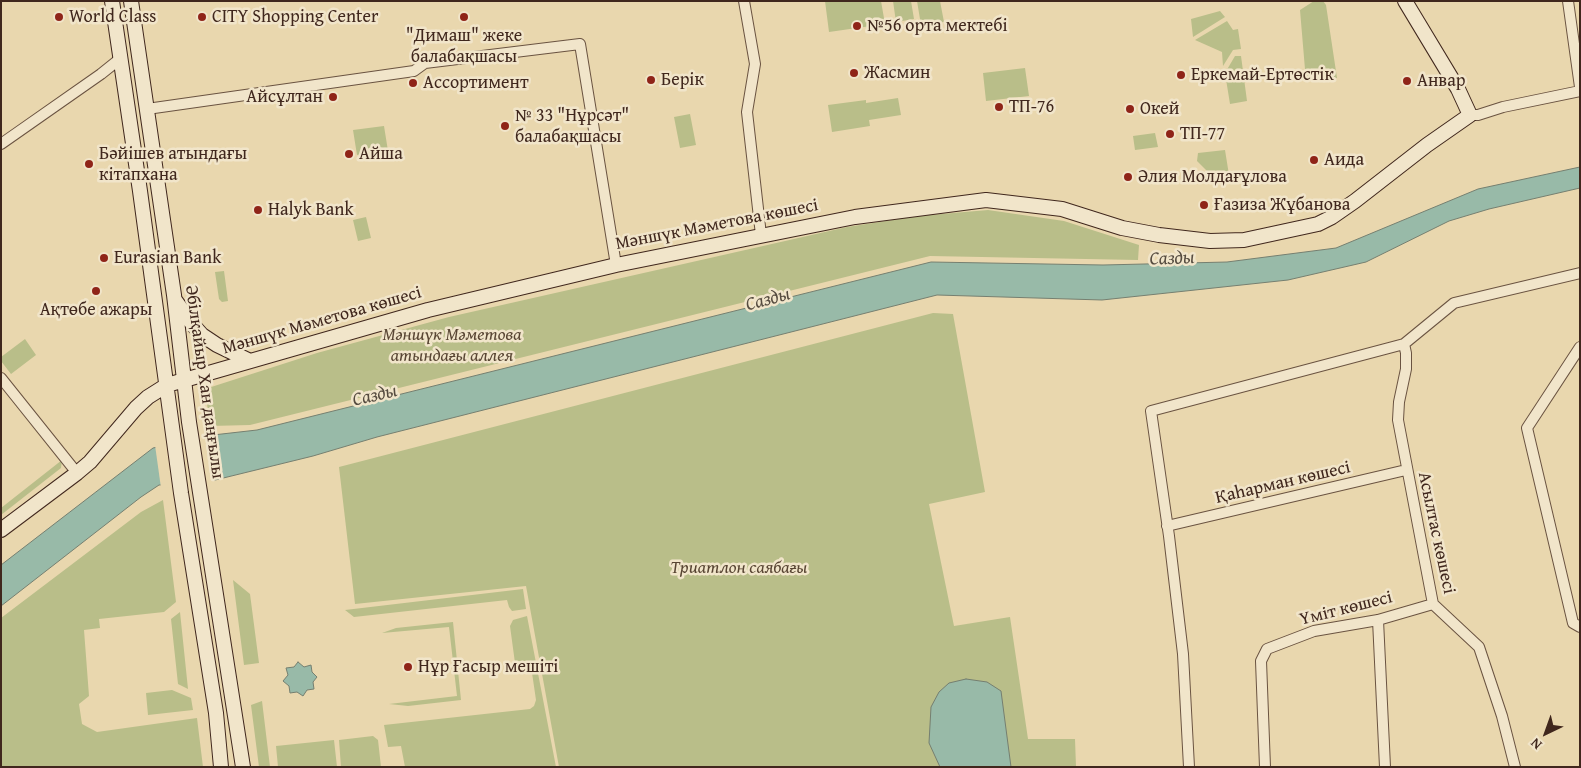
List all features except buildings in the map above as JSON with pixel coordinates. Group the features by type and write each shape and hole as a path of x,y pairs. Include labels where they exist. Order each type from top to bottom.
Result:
{"main road":[{"path":"112,1 181,493 216,713 222,767"},
{"name":"Әбілқайыр Хан даңғылы","path":"131,1 174,298 199,490 243,767"},
{"path":"1405,1 1458,89 1470,115"},
{"name":"Мәншүк Мәметова көшесі","path":"1,530 77,473 102,449 130,414 148,397 167,385 428,310 616,265 761,235 855,217 986,200 1062,209 1122,228 1159,235 1210,241 1249,239 1318,224 1332,217 1470,115"},
{"path":"140,191 158,190"},
{"path":"152,280 171,277"},
{"path":"174,298 202,335 217,345 250,361"},
{"path":"199,602 206,605 216,615 224,638"}],"street":[{"path":"744,1 755,64 747,112 761,235"},
{"path":"1470,115 1478,115 1503,107 1580,89 1568,1"},
{"path":"147,109 414,71 424,63 580,44 616,265"},
{"path":"1,144 121,58"},
{"path":"1189,767 1183,654 1168,526 1151,411 1404,344 1454,304 1580,273"},
{"name":"Асылтас көшесі","path":"1404,344 1406,369 1399,402 1398,420 1433,604 1479,647 1502,716 1515,767"},
{"path":"1580,347 1528,428 1573,623 1580,627"},
{"path":"1,378 77,473"},
{"name":"Қаһарман көшесі","path":"1168,526 1406,470"},
{"name":"Үміт көшесі","path":"1265,767 1261,661 1267,649 1314,631 1378,620 1433,604"},
{"path":"1378,620 1385,767"}],"green space":[{"path":"825,1 881,1 885,24 829,32"},
{"path":"893,1 911,1 914,19 896,22"},
{"path":"917,1 940,1 944,22 921,25"},
{"path":"1314,1 1323,1 1326,5 1337,78 1306,81 1300,10"},
{"path":"1220,11 1225,17 1193,37 1191,19"},
{"path":"1227,21 1233,30 1238,29 1241,49 1233,50 1223,66 1222,52 1195,40"},
{"path":"1235,56 1241,56 1247,101 1230,104 1225,73"},
{"path":"1025,68 1029,96 986,101 983,73"},
{"path":"898,98 901,115 869,120 870,126 832,132 828,105 866,100 866,103"},
{"path":"690,114 696,145 680,148 674,117"},
{"path":"384,126 388,151 357,155 353,130"},
{"path":"1155,133 1158,147 1135,150 1133,136"},
{"path":"1225,150 1229,175 1213,177 1197,161 1198,153"},
{"name":"Мәншүк Мәметова атындағы аллея","path":"988,210 1064,221 1139,245 1138,260 930,256 250,425 210,426 205,389 317,353 449,317 847,227 918,216"},
{"path":"366,217 371,238 358,241 353,220"},
{"path":"224,271 228,301 222,302 219,299 215,272"},
{"name":"Триатлон саябағы","path":"933,313 953,314 985,492 929,504 954,626 1010,617 1028,739 1075,739 1076,767 559,767 526,586 355,604 339,467"},
{"path":"25,339 36,355 11,374 1,361 1,357"},
{"path":"62,460 61,468 1,515 1,508"},
{"path":"163,500 176,602 164,612 99,619 100,628 84,630 89,696 79,704 82,724 97,732 197,718 203,767 1,767 1,618 141,512"},
{"path":"233,580 250,594 259,663 244,665"},
{"path":"523,589 526,609 512,611 507,600 354,617 345,610"},
{"path":"180,612 188,689 178,684 171,619"},
{"path":"527,616 556,767 405,767 401,746 388,747 384,725 530,709 534,706 536,700 531,666 521,667 515,663 510,626 513,620"},
{"path":"453,622 461,700 408,706 389,704 457,696 449,627 382,633 396,628"},
{"path":"172,690 191,698 193,710 148,715 146,693"},
{"path":"262,701 270,767 259,767 251,705"},
{"path":"373,736 378,740 381,767 341,767 339,740"},
{"path":"334,740 337,767 278,767 276,746"}],"shaded area":[{"path":"1580,167 1580,188 1489,209 1449,221 1366,262 1288,280 1102,300 937,295 207,482 159,485 1,606 1,565 153,448 213,435 257,430 931,262 1103,265 1227,262 1336,248 1478,189"},
{"path":"298,662 304,667 311,665 312,672 317,677 313,682 314,689 307,690 303,696 297,692 290,693 289,686 283,681 288,675 286,668 294,667"},
{"path":"966,679 987,682 1001,691 1011,767 940,767 929,743 931,707 939,692 949,683"}],"pier":[{"path":"207,434 214,482 161,488 155,445"}],"place":[{"name":"World Class","path":"59,17"},
{"name":"CITY Shopping Center","path":"202,17"},
{"name":"\"Димаш\" жеке балабақшасы","path":"464,17"},
{"name":"№56 орта мектебі","path":"857,26"},
{"name":"Жасмин","path":"854,73"},
{"name":"Еркемай-Ертөстік","path":"1181,75"},
{"name":"Берік","path":"651,80"},
{"name":"Анвар","path":"1407,81"},
{"name":"Ассортимент","path":"413,83"},
{"name":"Айсұлтан","path":"333,97"},
{"name":"ТП-76","path":"999,107"},
{"name":"Окей","path":"1130,109"},
{"name":"№ 33 \"Нұрсәт\" балабақшасы","path":"505,126"},
{"name":"ТП-77","path":"1170,134"},
{"name":"Айша","path":"349,154"},
{"name":"Аида","path":"1314,160"},
{"name":"Бәйішев атындағы кітапхана","path":"89,164"},
{"name":"Әлия Молдағұлова","path":"1128,177"},
{"name":"Ғазиза Жұбанова","path":"1204,205"},
{"name":"Halyk Bank","path":"258,210"},
{"name":"Eurasian Bank","path":"104,258"},
{"name":"Ақтөбе ажары","path":"96,291"},
{"name":"Нұр Ғасыр мешіті","path":"408,667"}],"water label":[{"name":"Сазды","path":"1172,259"},
{"name":"Сазды","path":"768,300"},
{"name":"Сазды","path":"375,396"}]}
